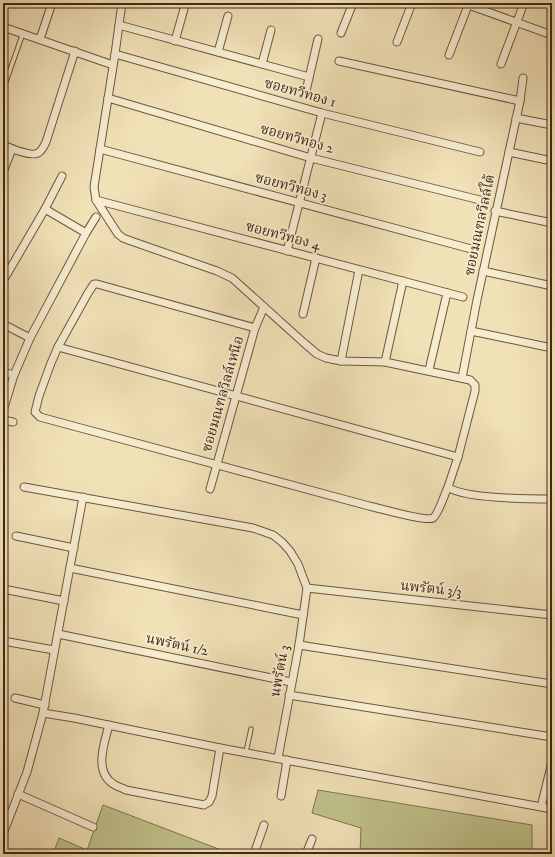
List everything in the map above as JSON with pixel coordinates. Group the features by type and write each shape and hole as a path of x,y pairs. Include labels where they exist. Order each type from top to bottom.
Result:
{"street":[{"path":"40,39 52,3"},
{"path":"122,3 116,54 94,188 96,200 118,234 123,238 232,278 317,354 326,358 341,361 385,362 429,370 473,382 475,391 458,457 448,487 435,516 430,519 425,519 369,506 40,417 35,412 39,396 58,347 92,286 97,284 255,328"},
{"path":"341,33 353,3"},
{"path":"397,42 412,3"},
{"path":"502,64 524,3"},
{"path":"449,55 467,4 552,35"},
{"path":"175,41 184,9"},
{"path":"218,52 228,16"},
{"path":"119,25 309,77"},
{"path":"3,27 114,65"},
{"path":"262,64 271,30"},
{"path":"306,91 318,39"},
{"path":"3,145 32,154 38,154 42,150 46,142 75,51"},
{"name":"ซอยทวีทอง 1","path":"116,54 322,113 480,152"},
{"path":"339,61 520,102"},
{"name":"ซอยมณฑลวิลล์ใต้","path":"462,378 483,271 520,102 523,78"},
{"name":"ซอยทวีทอง 2","path":"108,98 311,158 480,200"},
{"path":"287,251 322,113"},
{"path":"516,118 552,125"},
{"path":"3,172 12,149"},
{"name":"ซอยทวีทอง 3","path":"100,149 474,250"},
{"path":"509,152 552,161"},
{"path":"3,281 45,209 62,176"},
{"name":"ซอยทวีทอง 4","path":"96,200 463,297"},
{"path":"45,209 86,233"},
{"path":"496,211 552,223"},
{"path":"3,411 14,374 30,338 96,217"},
{"path":"303,314 316,258"},
{"path":"341,361 359,270"},
{"path":"483,271 552,286"},
{"path":"385,362 403,281"},
{"path":"429,370 447,293"},
{"name":"ซอยมณฑลวิลล์เหนือ","path":"210,489 255,328 264,307"},
{"path":"3,324 30,338"},
{"path":"471,331 552,348"},
{"path":"58,347 458,457"},
{"path":"3,372 14,374"},
{"path":"3,420 13,422"},
{"path":"24,487 253,528 273,535 290,551 301,571 306,588"},
{"path":"448,487 454,492 477,495 552,499"},
{"path":"3,834 33,754 45,705 83,497"},
{"path":"16,536 74,548"},
{"path":"70,568 303,615"},
{"name":"นพรัตน์ 3","path":"278,758 299,645 306,588"},
{"name":"นพรัตน์ 3/3","path":"306,588 552,615"},
{"path":"8,590 64,601"},
{"name":"นพรัตน์ 1/2","path":"58,634 292,682"},
{"path":"3,642 54,650"},
{"path":"299,645 552,684"},
{"path":"289,695 552,737"},
{"path":"15,698 45,705"},
{"path":"43,713 220,748 552,809"},
{"path":"109,725 102,752 101,761 103,770 108,780 115,786 126,790 204,805 209,802 212,796 220,748"},
{"path":"281,796 287,760"},
{"path":"541,807 552,762"},
{"path":"18,794 93,828"},
{"path":"254,854 264,825"},
{"path":"306,854 312,839"}],"lane":[{"path":"3,90 23,33"},
{"path":"246,752 251,729"}],"green space":[{"path":"318,790 532,825 532,854 360,854 361,828 312,813"},
{"path":"103,805 229,853 53,854 59,838 87,850"}]}
